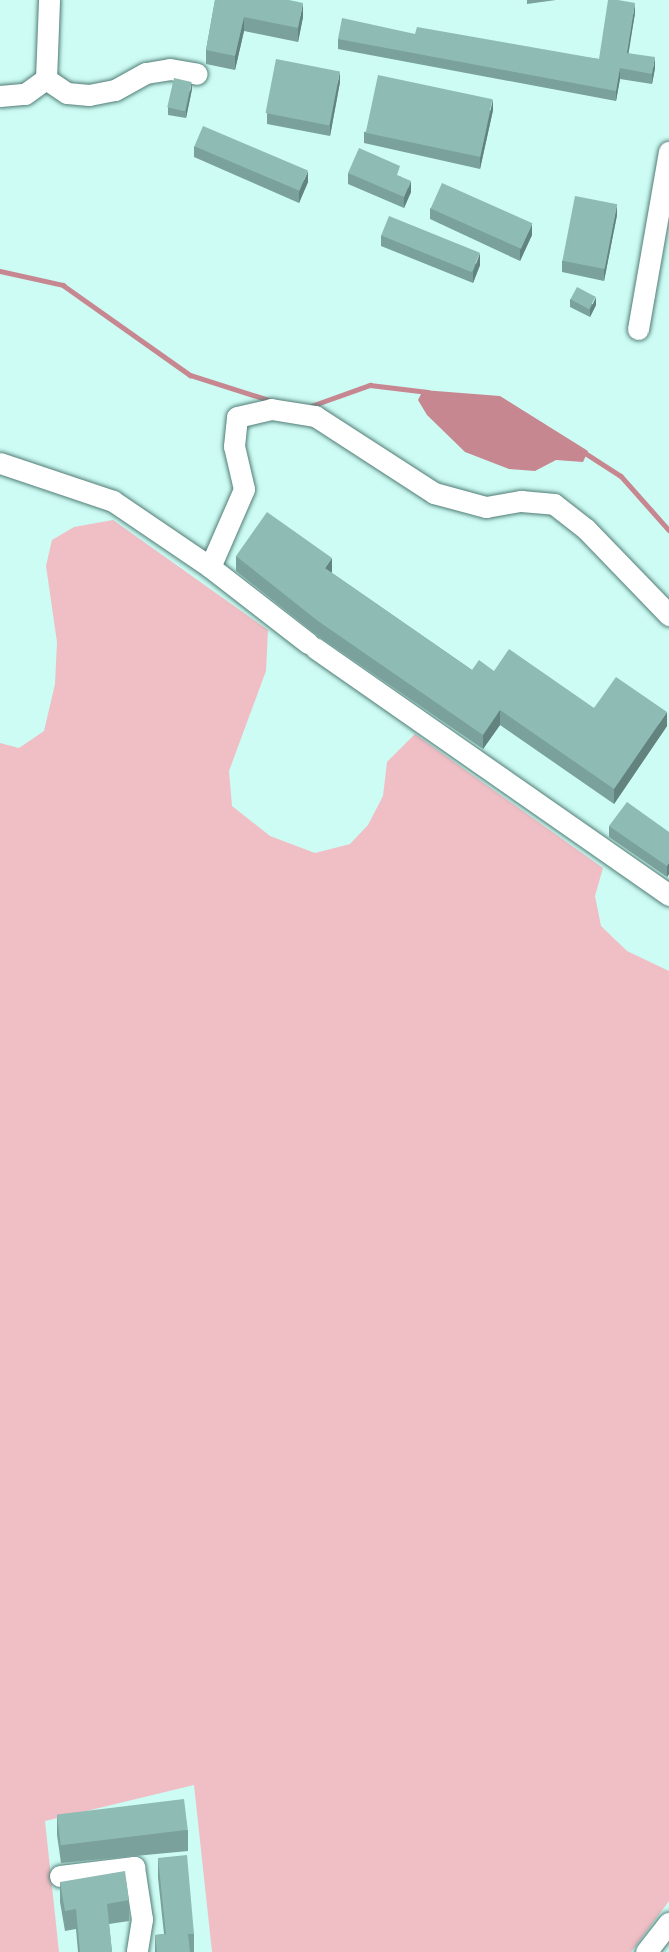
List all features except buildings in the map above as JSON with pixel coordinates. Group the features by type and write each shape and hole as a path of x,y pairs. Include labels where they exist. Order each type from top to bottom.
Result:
{"street":[{"path":"46,79 49,0"},
{"path":"46,79 67,93 89,95 116,90 146,74 170,69 197,74"},
{"path":"0,96 25,94 46,79"},
{"path":"638,329 669,152"},
{"path":"211,567 244,489 234,446 237,417 271,409 315,416 434,493 486,507 521,501 554,504 586,529 669,615"},
{"path":"0,463 113,501 211,567 312,645 669,895"},
{"path":"60,1876 134,1867 142,1919 137,1952"},
{"path":"646,1952 669,1923"}],"shaded area":[{"path":"423,390 500,396 588,451 583,462 556,460 535,471 509,469 465,452 427,415 418,400"},
{"path":"113,520 268,630 266,671 229,771 232,806 270,836 315,853 350,844 368,825 383,796 387,762 415,734 603,868 595,896 601,926 627,951 669,971 669,1901 631,1952 212,1952 194,1785 45,1821 59,1952 0,1952 0,743 19,748 44,731 55,684 57,642 46,566 52,540 74,527"}],"waterway":[{"path":"0,271 63,285 190,375 269,400"},
{"path":"311,406 370,385 428,392"},
{"path":"582,451 621,476 669,530"}]}
